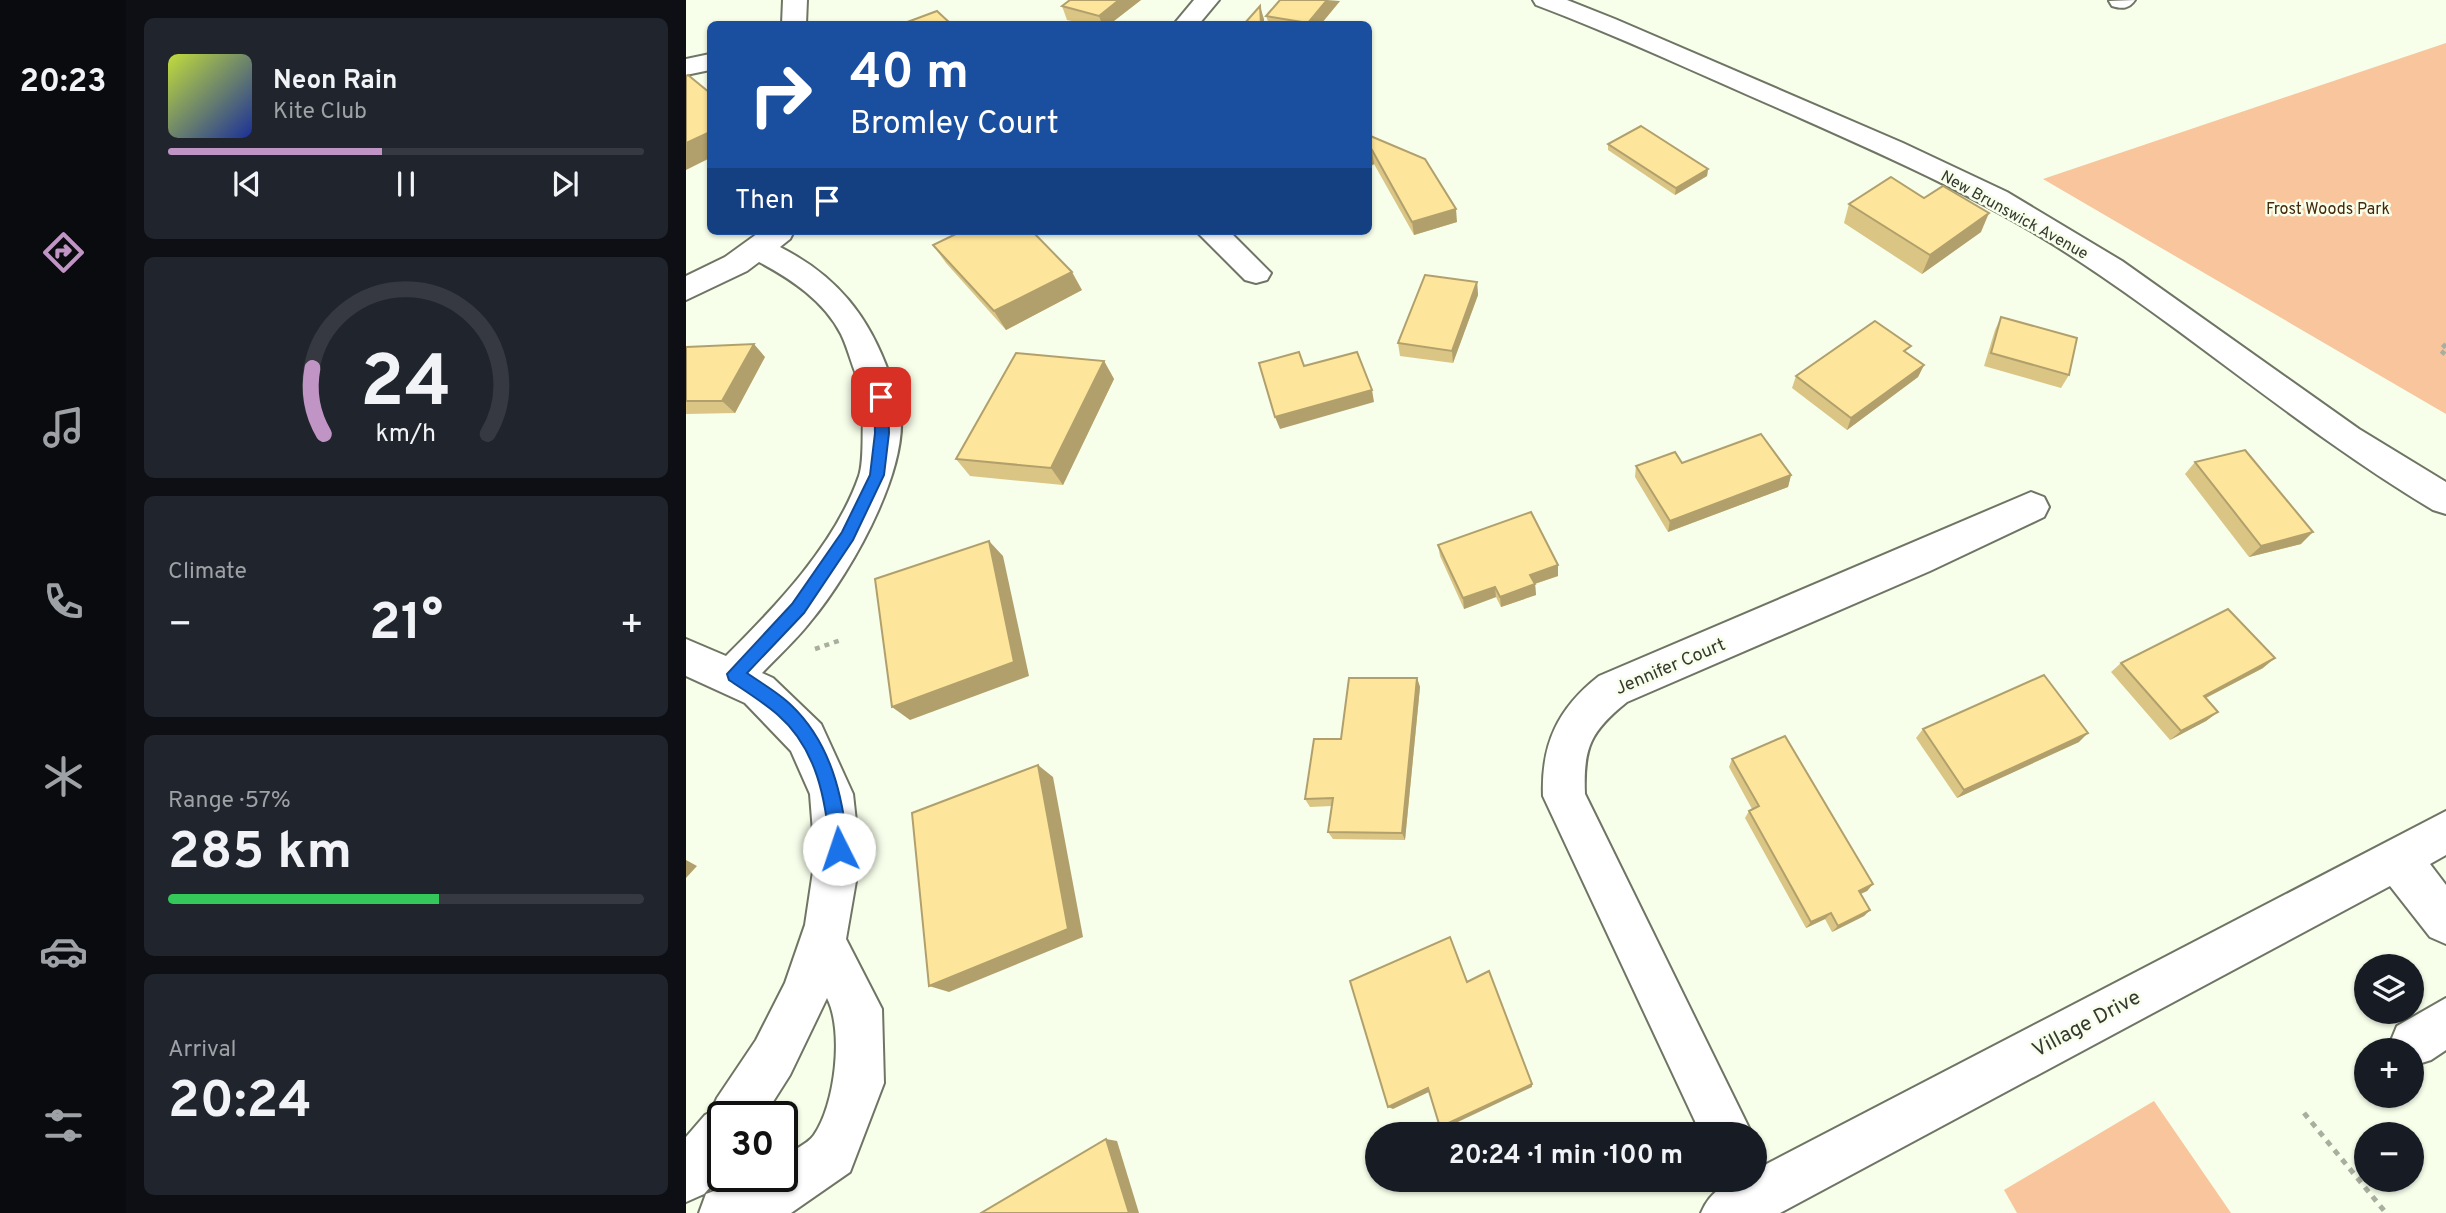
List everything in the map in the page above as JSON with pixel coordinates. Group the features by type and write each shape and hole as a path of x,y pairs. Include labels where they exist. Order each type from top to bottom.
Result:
{"street":[{"path":"794,21 795,0"},
{"path":"1189,21 1207,0"},
{"name":"New Brunswick Avenue","path":"1545,0 1713,71 1979,190 2062,237 2124,278 2314,416 2446,500"},
{"path":"686,67 707,63"},
{"path":"1216,235 1256,273"},
{"path":"686,289 771,240 794,266 837,302 859,336 877,386 882,433 877,475 847,536 798,609 735,674"},
{"name":"Jennifer Court","path":"1721,1122 1564,796 1562,764 1570,734 1588,708 1612,689 1917,560 2031,507"},
{"path":"686,657 735,674 785,710 803,729 817,751 835,803 839,865 823,943 796,1015 744,1101"},
{"name":"Village Drive","path":"1745,1196 2398,860 2446,832"},
{"path":"2398,860 2446,921"},
{"path":"725,1213 764,1200 832,1154 859,1083 858,1009 823,943"},
{"path":"686,1175 707,1151"}],"path":[{"path":"2446,344 2440,350 2446,355"},
{"path":"2304,1112 2386,1213"}],"green space":[{"name":"Frost Woods Park","path":"2446,43 2446,414 2043,179"},
{"path":"2154,1101 2231,1213 2017,1213 2004,1190"}],"building":[{"path":"1070,0 1119,0 1099,16 1062,6"},
{"path":"1280,0 1327,0 1310,21 1266,16"},
{"path":"1260,6 1261,21 1247,21"},
{"path":"937,11 948,21 910,21"},
{"path":"686,76 707,91 707,133 686,143"},
{"path":"1641,126 1708,169 1676,188 1608,144"},
{"path":"1372,137 1425,159 1456,209 1412,222 1372,150"},
{"path":"1891,177 1924,198 1943,186 1989,213 1930,255 1849,204"},
{"path":"954,235 1036,235 1072,272 994,311 933,245"},
{"path":"1425,275 1477,282 1452,351 1398,343"},
{"path":"2001,317 2077,338 2069,375 1991,353"},
{"path":"1875,321 1911,346 1904,351 1924,365 1851,418 1796,376"},
{"path":"754,344 722,401 686,401 686,347"},
{"path":"1299,352 1304,366 1357,352 1372,390 1275,417 1259,363"},
{"path":"1016,353 1104,361 1051,468 956,459"},
{"path":"1761,434 1791,475 1670,521 1636,466 1675,452 1682,463"},
{"path":"2245,450 2313,532 2261,546 2195,462"},
{"path":"1531,512 1558,565 1530,575 1535,584 1500,597 1495,587 1463,598 1438,545"},
{"path":"989,541 1014,662 892,707 875,579"},
{"path":"2228,609 2275,658 2204,696 2218,712 2181,731 2121,663"},
{"path":"2044,675 2088,733 1964,790 1923,729"},
{"path":"1349,678 1417,678 1402,833 1328,832 1333,798 1305,799 1314,739 1341,739"},
{"path":"1785,736 1873,884 1859,891 1870,910 1838,926 1831,913 1811,922 1749,811 1759,806 1732,759"},
{"path":"1038,765 1068,929 929,986 912,813"},
{"path":"1450,937 1467,982 1489,971 1532,1084 1451,1122 1438,1122 1428,1088 1388,1107 1350,981"},
{"path":"1106,1139 1129,1213 981,1213"}],"route":[{"path":"839,849 835,803 817,751 803,729 785,710 735,674 798,609 847,536 877,475 882,433 881,397"}]}
